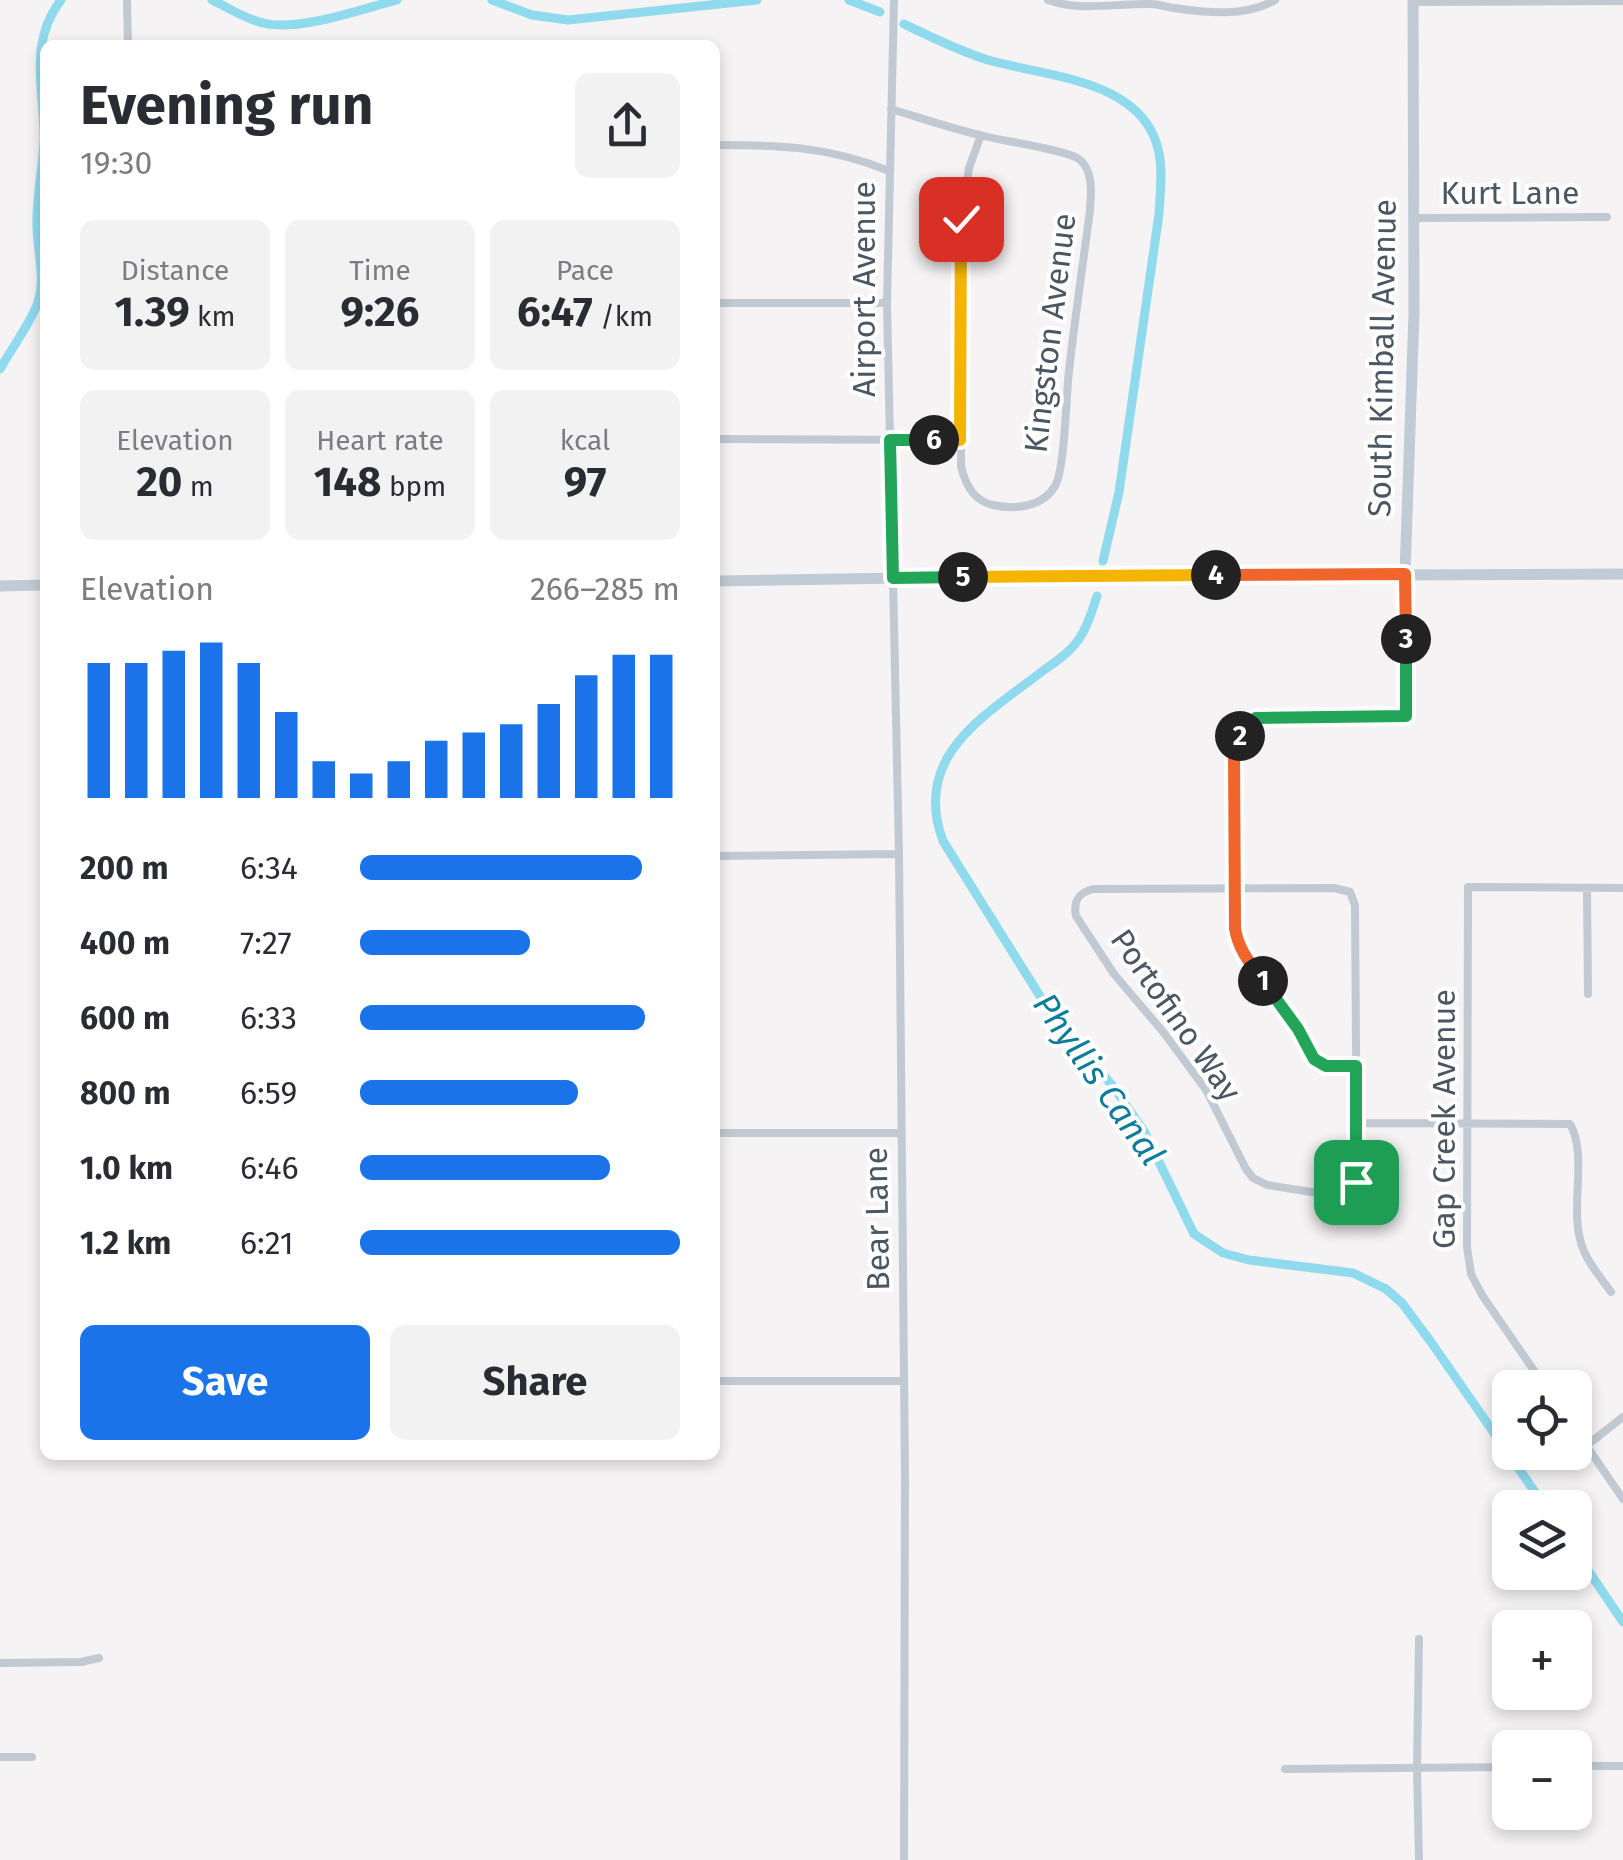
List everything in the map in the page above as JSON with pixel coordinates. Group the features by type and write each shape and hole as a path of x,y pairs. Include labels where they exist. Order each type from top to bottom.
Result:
{"main road":[{"name":"South Kimball Avenue","path":"1405,574 1414,313 1413,1"},
{"path":"720,581 1623,574"},
{"path":"0,586 40,585"}],"street":[{"path":"127,0 128,40"},
{"name":"Airport Avenue","path":"893,578 887,302 894,0"},
{"path":"1048,0 1090,7 1156,2 1198,12 1254,4 1261,8 1275,0"},
{"path":"1413,1 1623,1"},
{"path":"720,440 960,440 961,219 969,168 981,136 891,109"},
{"name":"Kingston Avenue","path":"960,440 964,480 985,503 1028,506 1044,498 1056,485 1092,186 1088,171 1078,159 981,136"},
{"path":"720,145 785,145 862,160 889,171"},
{"name":"Kurt Lane","path":"1413,218 1606,218"},
{"path":"720,303 887,302"},
{"name":"South Kimball Avenue","path":"1234,890 1234,750 1242,730 1256,718 1406,716 1405,574"},
{"name":"Bear Lane","path":"893,578 904,1381 904,1860"},
{"path":"720,856 899,854"},
{"path":"1356,1066 1326,1066 1314,1059 1298,1029 1242,952 1237,940 1234,890 1334,888 1350,892 1355,905 1356,1066 1355,1124 1570,1124 1577,1136 1577,1216 1583,1250 1611,1292"},
{"name":"Gap Creek Avenue","path":"1534,1370 1482,1295 1471,1274 1467,1247 1468,888 1587,888"},
{"path":"1588,994 1587,888 1623,888"},
{"name":"Portofino Way","path":"1234,890 1093,889 1077,897 1074,906 1076,916 1114,974 1206,1090 1254,1178 1268,1185 1338,1196 1351,1191 1356,1182 1355,1124"},
{"path":"720,1133 901,1133"},
{"path":"720,1380 904,1381"},
{"path":"1592,1441 1623,1416"},
{"path":"1592,1455 1623,1499"},
{"path":"1420,1639 1420,1860"},
{"path":"0,1663 81,1662 98,1658"},
{"path":"0,1756 32,1757"},
{"path":"1285,1769 1492,1766"},
{"path":"1592,1766 1623,1766"}],"waterway":[{"name":"Phyllis Canal","path":"43,40 61,0"},
{"name":"Phyllis Canal","path":"212,0 250,19 278,25 330,18 397,0"},
{"name":"Phyllis Canal","path":"492,0 532,15 568,20 757,0"},
{"name":"Phyllis Canal","path":"849,0 880,12"},
{"name":"Phyllis Canal","path":"904,24 988,60 1090,85 1135,110 1150,128 1160,161 1159,214 1119,492 1103,561"},
{"name":"Phyllis Canal","path":"40,183 40,264"},
{"name":"Phyllis Canal","path":"0,369 31,318 40,293"},
{"name":"Phyllis Canal","path":"1097,596 1085,629 1072,648 978,721 946,761 937,784 936,811 943,841 1053,1017 1112,1085 1144,1131 1194,1234 1223,1253 1353,1273 1386,1289 1402,1303 1431,1342 1534,1490"},
{"name":"Phyllis Canal","path":"1592,1576 1623,1622"}],"route":[{"path":"961,219 960,440 890,440 893,578 1405,574 1406,716 1256,718 1242,730 1234,750 1237,940 1314,1059 1326,1066 1356,1066 1356,1182"}]}
